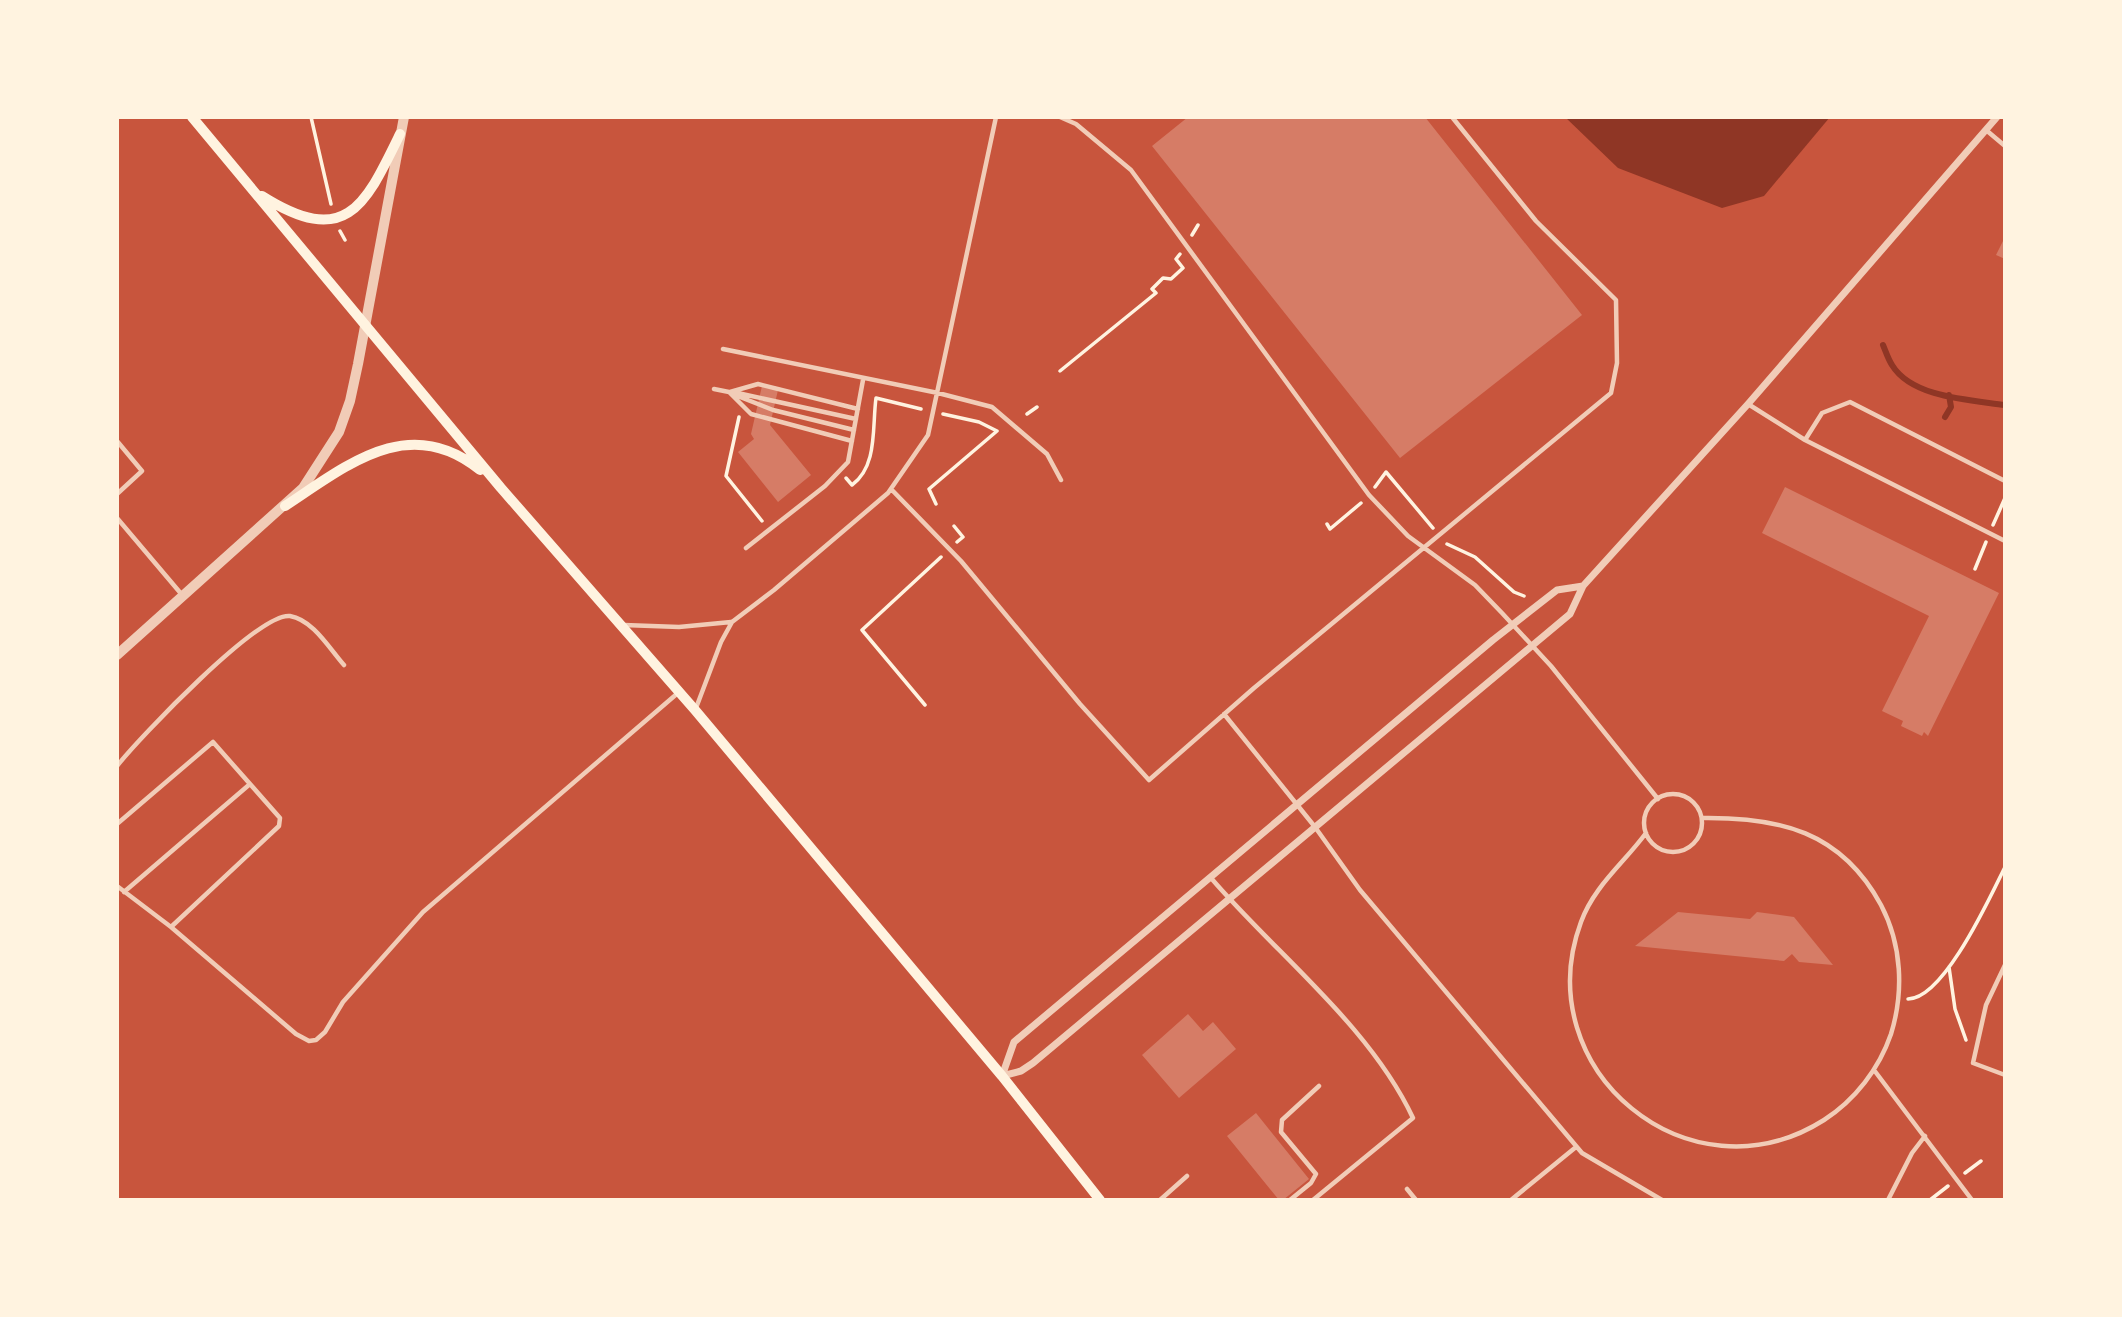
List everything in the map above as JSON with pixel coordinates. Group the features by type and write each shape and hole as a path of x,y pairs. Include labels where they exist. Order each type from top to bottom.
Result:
{"main road":[{"path":"192,117 501,488 680,692 1002,1076 1101,1200"},
{"path":"254,191 283,210 314,220 336,218 360,206 375,186 400,134"},
{"path":"285,506 362,456 405,445 447,451 469,461 501,488"}],"street":[{"path":"117,655 285,506 323,461 339,432 350,401 404,117"},
{"path":"1002,1076 1021,1071 1033,1063 1570,614 1583,586 1748,404 1997,117"},
{"path":"1002,1076 1014,1042 1557,590 1583,586"}],"lane":[{"path":"695,710 716,653 732,622 774,590 891,489 928,435 996,117"},
{"path":"1060,117 1076,124 1131,170 1368,495 1408,536 1475,585 1533,646 1658,799"},
{"path":"891,489 950,549 1149,780 1224,714 1611,393 1617,363 1616,300 1568,256 1536,221 1452,117"},
{"path":"1986,130 2005,146"},
{"path":"723,349 863,380 938,393 992,407 1047,454 1061,481"},
{"path":"746,548 825,485 848,462 863,380"},
{"path":"729,392 758,384 858,409"},
{"path":"714,389 753,394 856,419"},
{"path":"729,392 762,407 854,430"},
{"path":"729,392 751,414 852,441"},
{"path":"1805,440 1822,414 1850,402 2005,481"},
{"path":"1748,404 1805,440 2005,541"},
{"path":"117,441 142,471 117,494"},
{"path":"117,518 183,597"},
{"path":"117,766 177,701 267,622 287,616 304,620 344,665"},
{"path":"622,624 679,627 732,622"},
{"path":"117,886 172,927 296,1034 309,1041 316,1040 325,1032 343,1002 423,912 680,692"},
{"path":"1224,714 1298,805 1360,890 1581,1153 1662,1200"},
{"path":"117,824 213,742 280,818 279,825 172,927"},
{"path":"124,892 250,784"},
{"path":"1676,794 1692,802 1702,818 1702,828 1693,844 1676,852 1657,848 1646,833 1646,813 1658,799 1676,794"},
{"path":"1646,833 1593,898 1573,949 1570,977 1578,1034 1590,1060 1625,1105 1648,1122 1696,1142 1722,1146 1756,1145 1811,1128 1835,1113 1874,1070 1887,1045 1898,998 1898,960 1892,932 1881,906 1848,862 1803,832 1776,822 1748,817 1702,818"},
{"path":"1211,878 1340,1016 1398,1085 1413,1118 1313,1200"},
{"path":"2005,965 1986,1005 1973,1063 2005,1075"},
{"path":"1874,1070 1972,1200"},
{"path":"1290,1200 1311,1183 1316,1174 1281,1132 1282,1120 1319,1086"},
{"path":"1888,1200 1912,1153 1925,1136"},
{"path":"1511,1200 1576,1147"},
{"path":"1160,1200 1187,1176"},
{"path":"1406,1189 1416,1200"}],"path":[{"path":"311,117 336,218 345,240"},
{"path":"1060,371 1156,293 1152,289 1163,278 1171,279 1183,268 1176,259 1198,225"},
{"path":"1027,414 1037,407"},
{"path":"936,504 929,489 997,430 1006,434"},
{"path":"1327,524 1330,529 1368,495 1386,472"},
{"path":"926,705 862,630 964,537 954,526"},
{"path":"1898,998 1921,996 1930,991 1949,967 2005,867"},
{"path":"1949,967 1955,1009 1973,1063"}],"shaded area":[{"path":"1565,117 1830,117 1764,196 1722,208 1618,168"}],"building":[{"path":"1188,117 1425,117 1582,315 1400,458 1152,146"},
{"path":"2005,237 2005,259 1996,255"},
{"path":"762,386 778,390 770,425 811,475 778,502 738,452 754,439 751,434"},
{"path":"1785,487 1999,593 1928,736 1924,732 1922,736 1901,726 1903,721 1882,711 1929,616 1762,533"},
{"path":"1678,912 1750,919 1757,912 1794,917 1833,965 1799,962 1792,954 1784,961 1635,946"},
{"path":"1188,1014 1203,1031 1213,1022 1236,1049 1179,1098 1142,1055"},
{"path":"1256,1113 1309,1179 1283,1200 1279,1200 1227,1136"}],"waterway":[{"path":"1883,345 1892,365 1901,376 1913,384 1928,391 1960,399 2005,405"},
{"path":"1945,417 1951,407 1949,395"}]}
